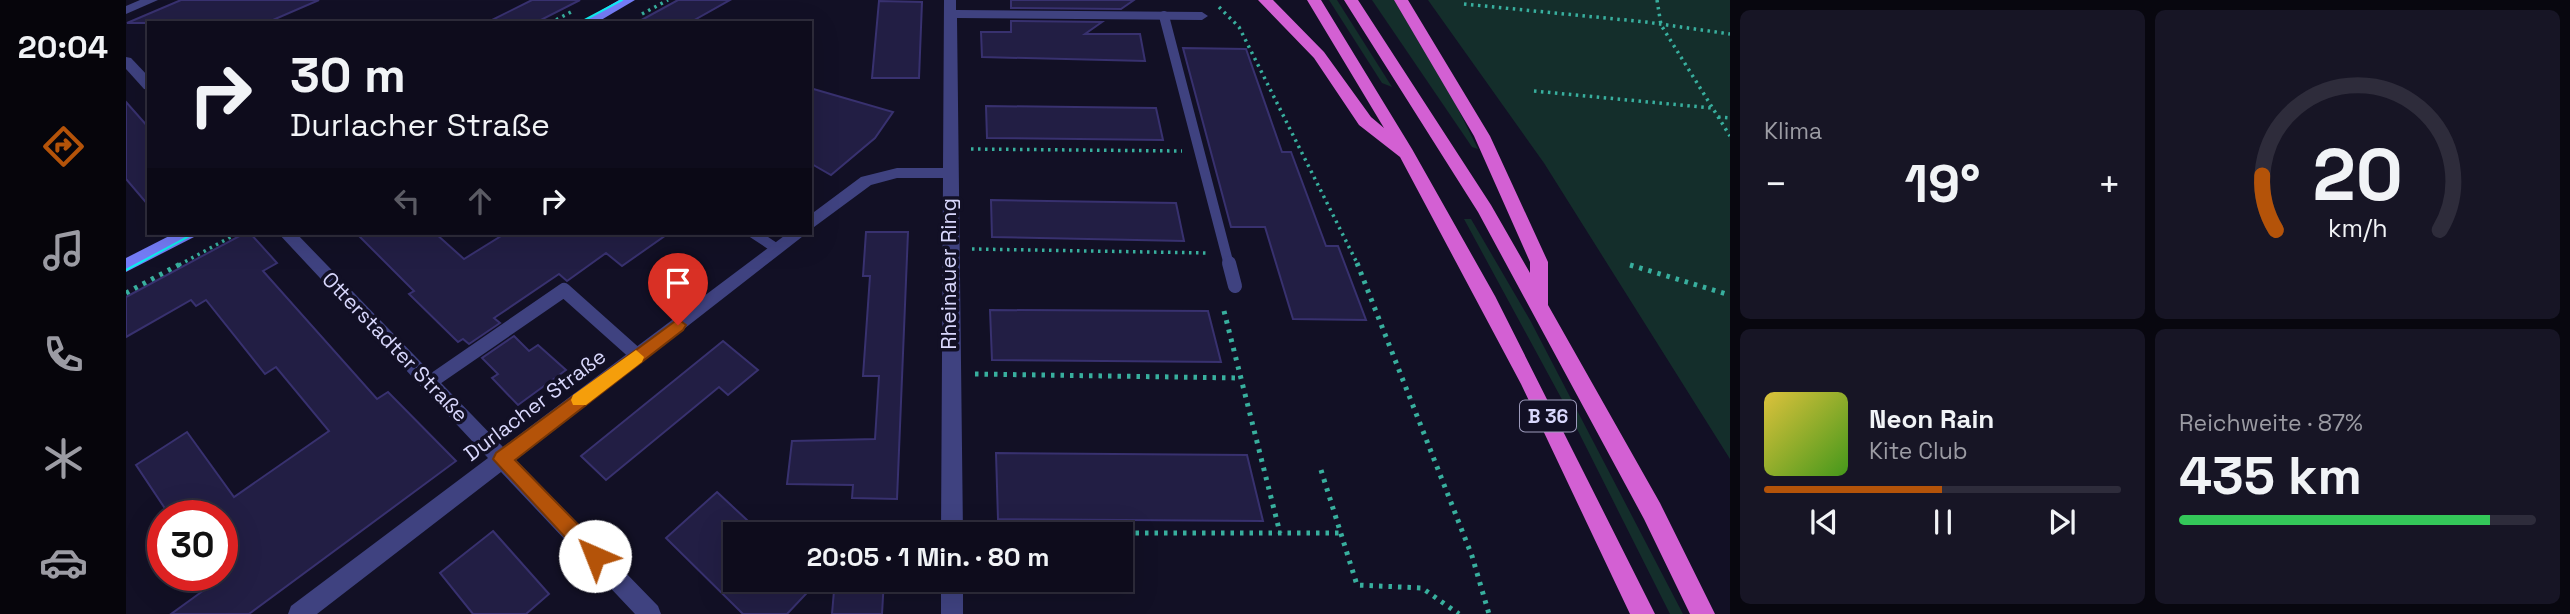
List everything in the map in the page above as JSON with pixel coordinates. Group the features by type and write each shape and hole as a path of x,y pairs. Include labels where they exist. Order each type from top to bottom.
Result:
{"highway":[{"path":"1265,0 1319,55 1365,121 1415,164"},
{"name":"B 36","path":"1314,0 1415,164 1520,360 1643,614"},
{"name":"B 36","path":"1351,0 1485,209 1539,304 1703,614"},
{"path":"1401,0 1482,136 1539,262 1539,304"}],"main road":[{"path":"590,21 629,0"},
{"path":"126,266 184,235"}],"street":[{"path":"126,10 152,0"},
{"name":"Rheinauer Ring","path":"952,522 950,7 1202,16"},
{"path":"126,61 147,84"},
{"path":"812,222 866,181 897,173 949,173"},
{"name":"Otterstadter Straße","path":"288,235 650,614"},
{"name":"Durlacher Straße","path":"299,614 796,235"},
{"path":"952,592 952,614"}],"lane":[{"path":"1164,16 1235,286"},
{"path":"756,235 777,249"},
{"path":"429,383 564,290 638,356"}],"path":[{"path":"636,17 668,0"},
{"path":"1212,0 1239,27 1352,250 1472,556 1489,614"},
{"path":"1657,0 1661,25 1730,136"},
{"path":"1464,4 1730,34"},
{"path":"1534,91 1712,108"},
{"path":"1717,117 1730,118"},
{"path":"949,148 1200,152"},
{"path":"126,293 234,235"},
{"path":"949,249 1227,253"},
{"path":"1630,265 1730,295"},
{"path":"1224,311 1280,533"},
{"path":"950,374 1240,378"},
{"path":"1321,470 1357,585 1422,588 1459,614"},
{"path":"1133,533 1342,533"}],"green space":[{"path":"1329,0 1337,0 1392,87 1382,83"},
{"path":"1372,0 1394,0 1454,101 1478,149 1472,147"},
{"path":"1428,0 1730,0 1730,459 1544,163"},
{"path":"1464,219 1471,219 1530,320 1683,614 1670,614 1565,405"}],"building":[{"path":"181,0 319,0 271,21 127,23"},
{"path":"532,0 580,0 539,21 490,21"},
{"path":"678,0 730,0 693,21 640,21"},
{"path":"1011,0 1134,0 1121,9 1011,8"},
{"path":"879,1 922,2 919,78 872,78"},
{"path":"1011,21 1102,22 1085,34 1140,34 1145,61 982,57 981,32 1011,32"},
{"path":"1183,48 1246,49 1282,152 1291,152 1326,246 1338,246 1366,320 1293,319 1265,227 1231,227"},
{"path":"812,89 893,112 875,138 831,175 812,164"},
{"path":"126,102 147,126 147,204 126,179"},
{"path":"986,106 1156,108 1163,140 987,138"},
{"path":"991,200 1176,203 1184,241 992,237"},
{"path":"866,232 908,232 897,499 852,498 853,485 787,484 792,441 875,439 879,376 863,376 870,276 863,276"},
{"path":"241,235 252,235 277,263 263,271 377,399 388,392 456,461 249,614 171,614 203,591 238,591 238,500 159,500 136,465 187,432 234,497 329,431 276,367 265,374 206,300 196,306 191,300 126,337 126,297"},
{"path":"358,235 437,235 464,259 503,235 666,235 622,266 606,253 567,281 559,274 494,318 500,323 469,344 463,339 458,342 409,294 414,291"},
{"path":"990,310 1208,311 1221,362 992,360"},
{"path":"514,336 529,351 538,345 566,370 518,405 492,378 498,374 482,358"},
{"path":"723,341 758,370 728,395 719,387 606,480 581,456"},
{"path":"996,453 1247,455 1263,521 998,519"},
{"path":"717,492 749,522 723,522 723,592 808,592 787,614 743,614 666,538"},
{"path":"493,531 549,594 526,614 473,614 440,573"},
{"path":"834,592 883,592 882,614 832,614"}],"tram line":[{"path":"583,21 622,0"},
{"path":"126,270 191,235"}],"slow traffic":[{"path":"579,400 636,357"}],"route":[{"path":"595,556 502,459 678,325"}]}
